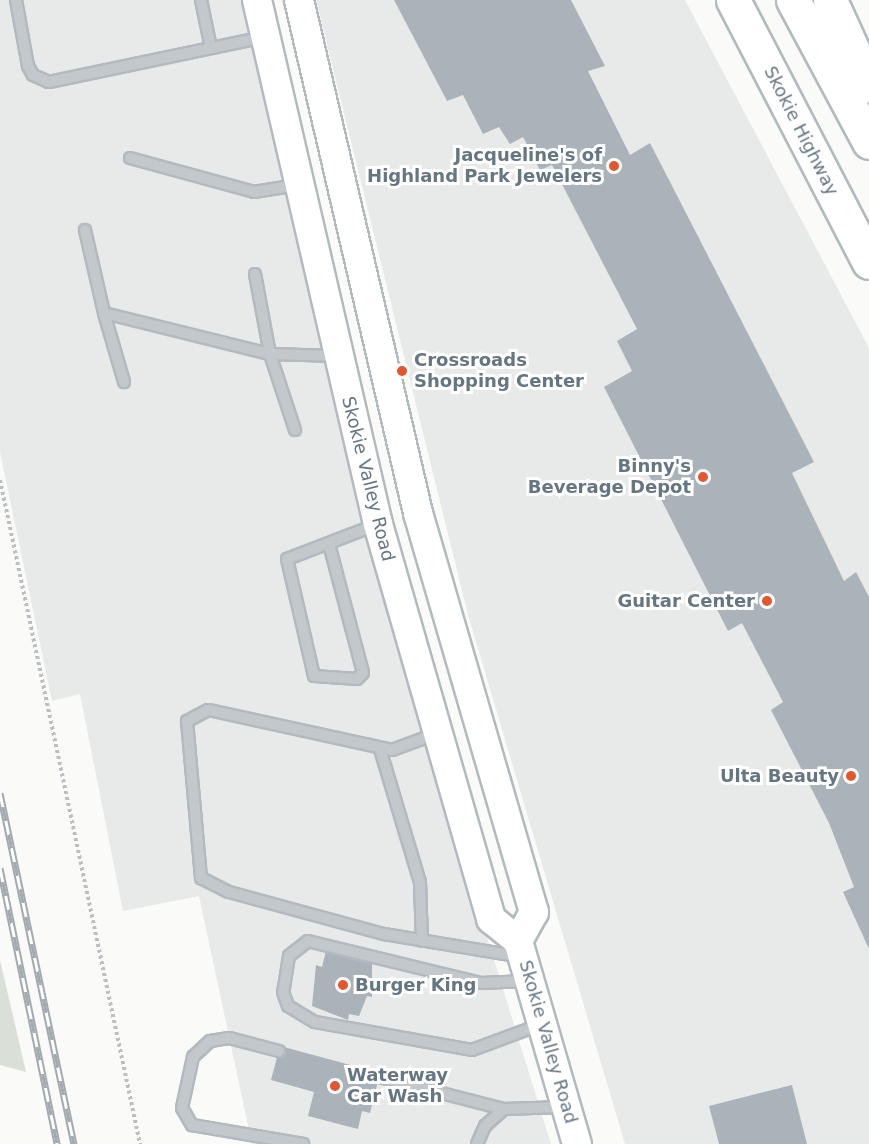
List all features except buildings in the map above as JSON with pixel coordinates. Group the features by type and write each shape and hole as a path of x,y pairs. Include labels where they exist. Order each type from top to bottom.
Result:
{"highway":[{"name":"Skokie Highway","path":"733,0 869,262"},
{"path":"793,0 869,142"},
{"path":"830,0 869,86"}],"main road":[{"name":"Skokie Valley Road","path":"256,0 297,185 378,524 491,919 524,960 577,1144"},
{"name":"Skokie Valley Road","path":"299,0 418,513 534,912 524,960"},
{"path":"338,356 378,347"},
{"path":"378,524 418,513"}],"lane":[{"path":"16,0 28,66 40,80 264,36"},
{"path":"201,0 211,48"},
{"path":"130,158 254,192 297,185"},
{"path":"85,230 104,313 124,382"},
{"path":"255,274 270,354 295,430"},
{"path":"104,313 270,354 338,356"},
{"path":"329,544 363,673 357,679 314,676 286,559 378,524"},
{"path":"438,733 392,750 208,710 187,721 201,878 229,892 422,941 524,960"},
{"path":"380,749 420,882 422,941"},
{"path":"524,960 481,983 308,940 289,956 283,992 288,1006 315,1022 472,1050 543,1024"},
{"path":"279,1051 229,1038 210,1041 193,1057 182,1108 192,1125 303,1144"},
{"path":"379,1077 504,1109 567,1107"},
{"path":"477,1144 485,1126 504,1109"}],"path":[{"path":"0,480 140,1144"}],"shaded area":[{"path":"0,0 241,0 403,666 551,1144 252,1144 199,896 123,911 80,694 52,701 0,452"},
{"name":"Crossroads Shopping Center","path":"316,0 685,0 869,348 869,1144 625,1144 468,615"},
{"path":"0,960 26,1072 0,1065"}],"railway":[{"path":"0,793 74,1144"},
{"path":"0,868 57,1144"}],"place":[{"name":"Jacqueline's of Highland Park Jewelers","path":"614,166"},
{"name":"Crossroads Shopping Center","path":"402,371"},
{"name":"Binny's Beverage Depot","path":"703,477"},
{"name":"Guitar Center","path":"767,601"},
{"name":"Ulta Beauty","path":"851,776"},
{"name":"Burger King","path":"343,985"},
{"name":"Waterway Car Wash","path":"335,1086"}]}
